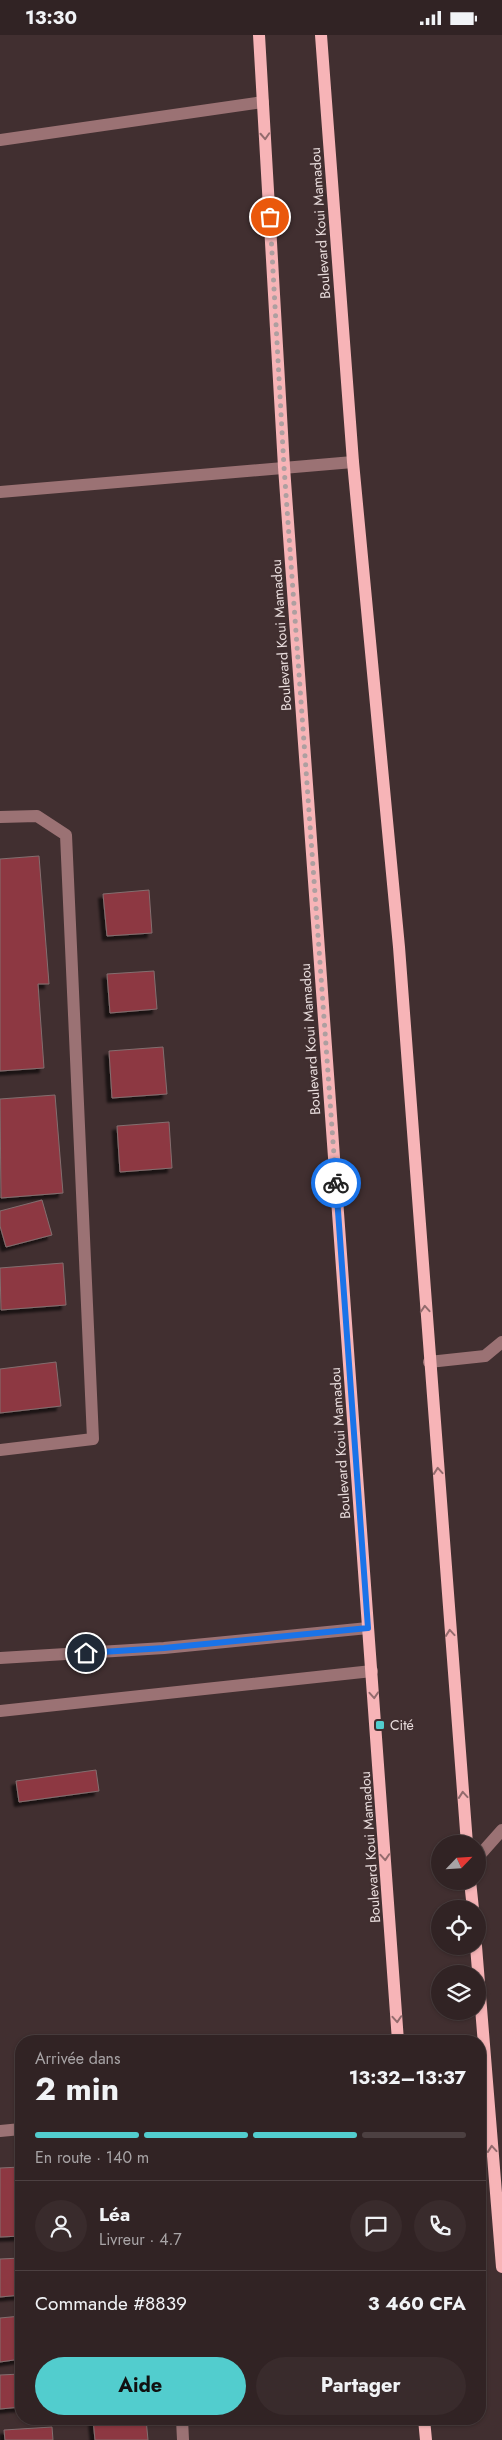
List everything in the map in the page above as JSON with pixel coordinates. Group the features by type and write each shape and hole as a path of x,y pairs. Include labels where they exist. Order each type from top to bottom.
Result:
{"main road":[{"name":"Boulevard Koui Mamadou","path":"258,35 284,467 398,2035"},
{"name":"Boulevard Koui Mamadou","path":"322,35 353,462 399,947 429,1363 466,1835"},
{"path":"477,1955 483,2035"},
{"path":"486,2069 502,2267"},
{"path":"425,2425 426,2440"}],"street":[{"path":"0,140 263,102"},
{"path":"0,492 353,462"},
{"path":"0,817 37,816 66,835 93,1439 0,1450"},
{"path":"429,1363 485,1356 502,1342"},
{"path":"0,1658 164,1648 368,1628"},
{"path":"0,1711 372,1671"},
{"path":"486,1848 502,1829"},
{"path":"0,2131 15,2130"},
{"path":"182,2425 183,2440"}],"building":[{"path":"39,856 49,984 38,984 44,1068 0,1071 0,859"},
{"path":"149,890 152,933 107,936 103,894"},
{"path":"154,971 157,1009 110,1013 107,974"},
{"path":"163,1047 167,1094 112,1098 109,1051"},
{"path":"55,1095 63,1193 1,1198 0,1099"},
{"path":"169,1122 172,1168 120,1172 117,1126"},
{"path":"42,1200 52,1235 6,1247 0,1226 0,1211"},
{"path":"63,1263 66,1305 1,1310 0,1268"},
{"path":"56,1362 61,1406 0,1413 0,1369"},
{"path":"96,1770 99,1791 19,1802 16,1781"},
{"path":"15,2167 15,2236 0,2237 0,2168"},
{"path":"15,2258 15,2296 0,2297 0,2259"},
{"path":"15,2317 15,2360 0,2362 0,2318"},
{"path":"15,2374 15,2408 0,2409 0,2375"},
{"path":"94,2425 147,2425 148,2440 95,2440"},
{"path":"52,2427 53,2440 5,2440 4,2430"}],"way so far":[{"path":"270,217 284,467 336,1183"}],"place":[{"name":"Cité","path":"380,1725"}],"route":[{"path":"86,1653 164,1648 368,1628 336,1183"}]}
